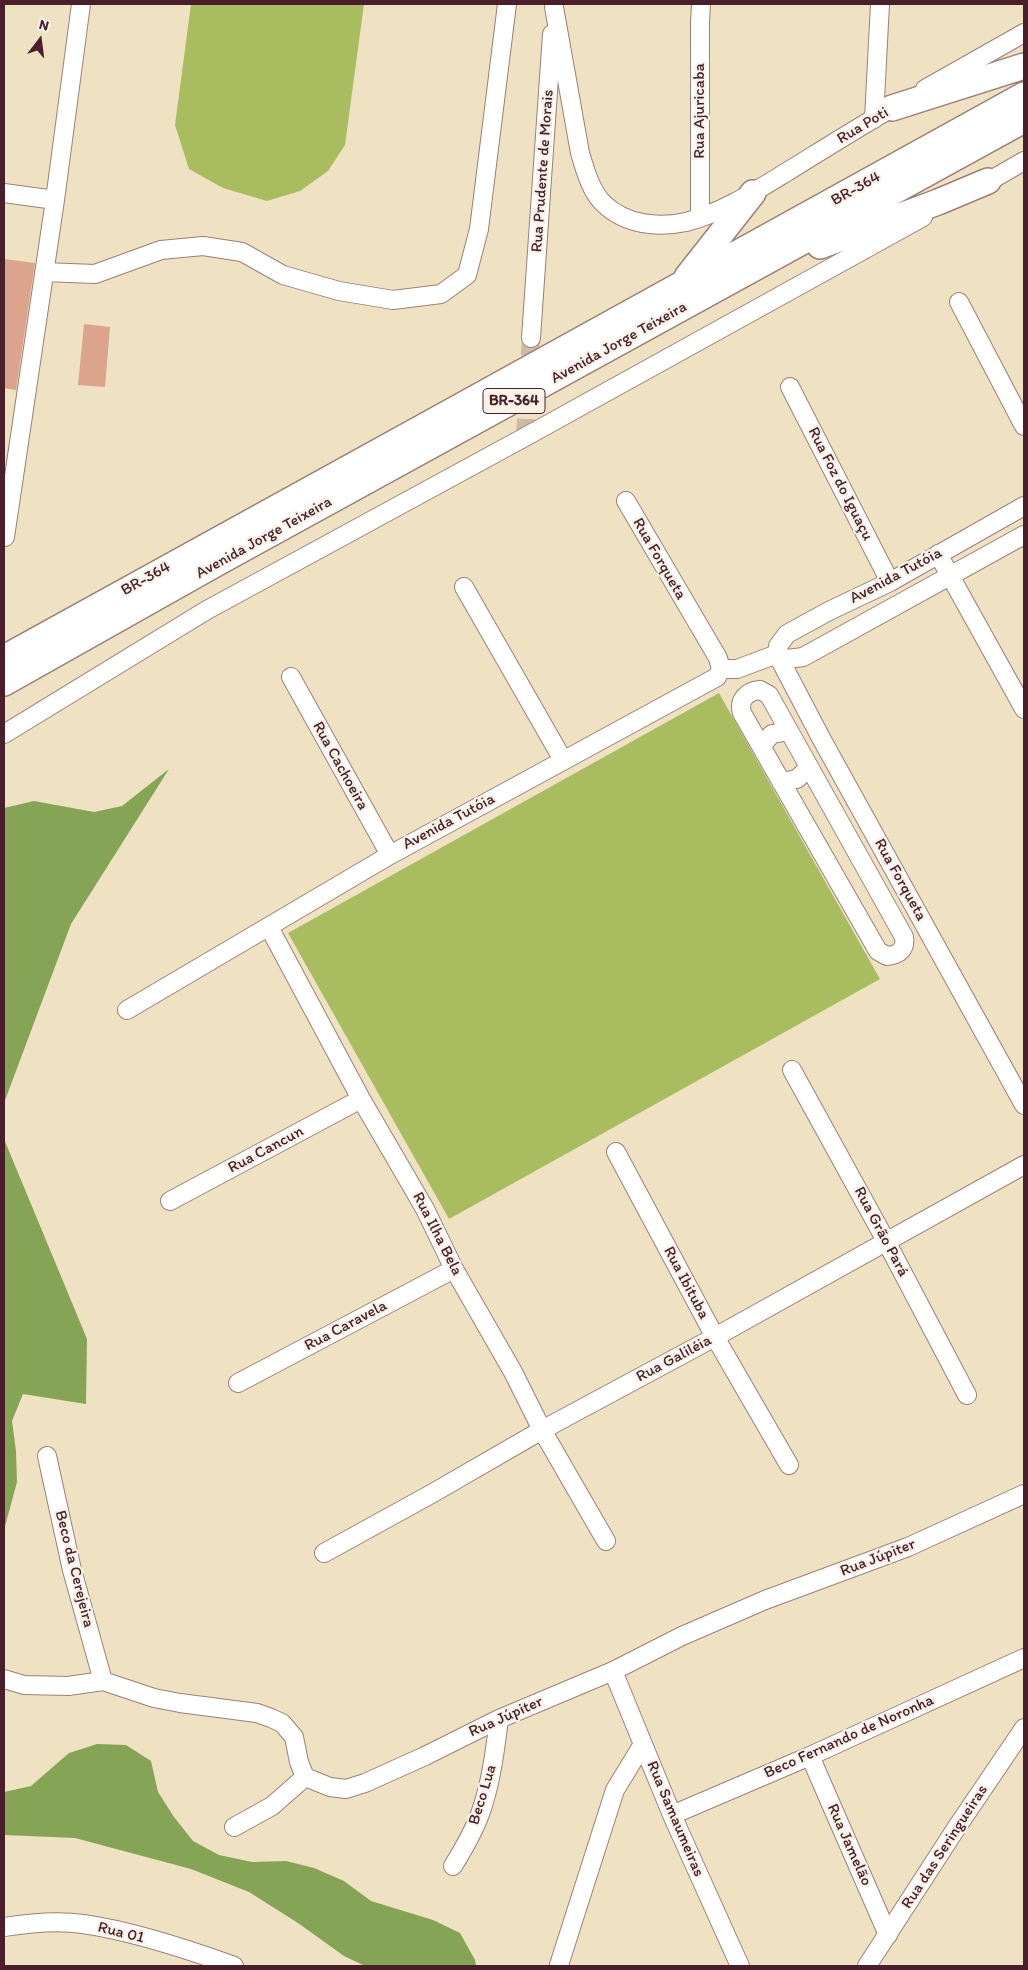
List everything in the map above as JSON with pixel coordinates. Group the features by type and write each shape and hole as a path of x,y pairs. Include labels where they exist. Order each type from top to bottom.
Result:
{"highway":[{"path":"883,114 1024,66"},
{"name":"BR-364","path":"4,658 764,241 1024,95"},
{"name":"Avenida Jorge Teixeira","path":"4,683 217,563 1024,120"},
{"path":"738,276 938,202 988,181"},
{"path":"681,285 753,193"}],"street":[{"path":"5,537 81,4"},
{"path":"44,272 95,274 161,250 203,246 242,252 283,275 339,291 393,300 440,294 467,275 479,229 507,4"},
{"name":"Rua Ajuricaba","path":"700,218 700,22 702,4"},
{"path":"880,4 883,114"},
{"name":"Rua Poti","path":"554,5 580,153 586,176 602,203 617,215 628,220 647,224 684,222 700,218 753,193 883,114 1024,33"},
{"name":"Rua Prudente de Morais","path":"531,338 554,5"},
{"path":"4,734 206,610 525,437 1024,161"},
{"path":"4,193 54,200"},
{"path":"959,302 1024,426"},
{"name":"Rua Foz do Iguaçu","path":"790,387 890,582"},
{"name":"Rua Forqueta","path":"626,501 718,658 721,669"},
{"name":"Avenida Tutóia","path":"777,654 778,646 787,634 890,582 1024,506"},
{"name":"Avenida Tutóia","path":"127,1010 390,855 717,677 721,669 737,669 777,654 788,658 803,657 1024,535"},
{"path":"938,554 1024,709"},
{"path":"464,586 563,760"},
{"name":"Rua Forqueta","path":"777,654 821,738 1024,1105"},
{"name":"Rua Cachoeira","path":"291,677 390,855"},
{"path":"760,690 769,695 789,731 904,937 904,946 898,954 888,956 878,951 740,708 743,699 749,692 760,690"},
{"path":"761,746 772,734 789,731"},
{"path":"800,749 821,738"},
{"path":"781,782 797,779 809,767"},
{"name":"Rua Ilha Bela","path":"269,927 361,1099 425,1209 454,1269 513,1372 542,1430 606,1541"},
{"name":"Rua Grão Pará","path":"792,1070 886,1241 967,1395"},
{"name":"Rua Cancun","path":"170,1201 361,1099"},
{"name":"Rua Ibituba","path":"616,1152 715,1337 789,1465"},
{"name":"Rua Galiléia","path":"324,1552 1024,1165"},
{"name":"Rua Caravela","path":"238,1383 454,1269"},
{"name":"Beco da Cerejeira","path":"47,1456 72,1570 103,1681"},
{"name":"Rua Júpiter","path":"305,1777 330,1787 346,1789 365,1784 499,1719 613,1672 682,1636 748,1607 908,1547 1024,1494"},
{"name":"Beco Fernando de Noronha","path":"672,1815 810,1756 1024,1658"},
{"name":"Rua Samaumeiras","path":"613,1672 672,1815 740,1966"},
{"path":"4,1679 24,1685 68,1686 103,1681 154,1698 256,1713 282,1723 294,1737 299,1762 305,1777 272,1806 234,1827"},
{"name":"Beco Lua","path":"453,1866 480,1814 493,1763 499,1719"},
{"name":"Rua das Seringueiras","path":"867,1966 1024,1728"},
{"path":"559,1965 615,1790 643,1744"},
{"name":"Rua Jamelão","path":"810,1756 888,1934"},
{"name":"Rua 01","path":"4,1927 30,1923 82,1924 124,1932 234,1966"}],"green space":[{"path":"191,4 364,4 345,145 328,171 300,191 267,201 223,188 189,169 175,125"},
{"path":"719,693 880,979 449,1219 288,933"},
{"path":"169,769 71,924 4,1103 4,808 34,801 94,812 122,806"},
{"path":"4,1139 87,1339 86,1404 23,1394 12,1421 16,1451 17,1482 4,1530"},
{"path":"97,1744 126,1745 151,1761 158,1792 174,1817 193,1841 219,1855 252,1862 286,1861 314,1868 344,1881 371,1901 433,1920 460,1933 475,1960 476,1966 365,1966 344,1956 298,1923 249,1892 191,1869 75,1838 4,1835 4,1792 31,1786 69,1753"}],"building":[{"path":"4,259 35,263 16,390 4,388"},
{"path":"84,324 110,327 105,387 78,385"}],"tunnel":[{"path":"525,437 531,338"}]}
